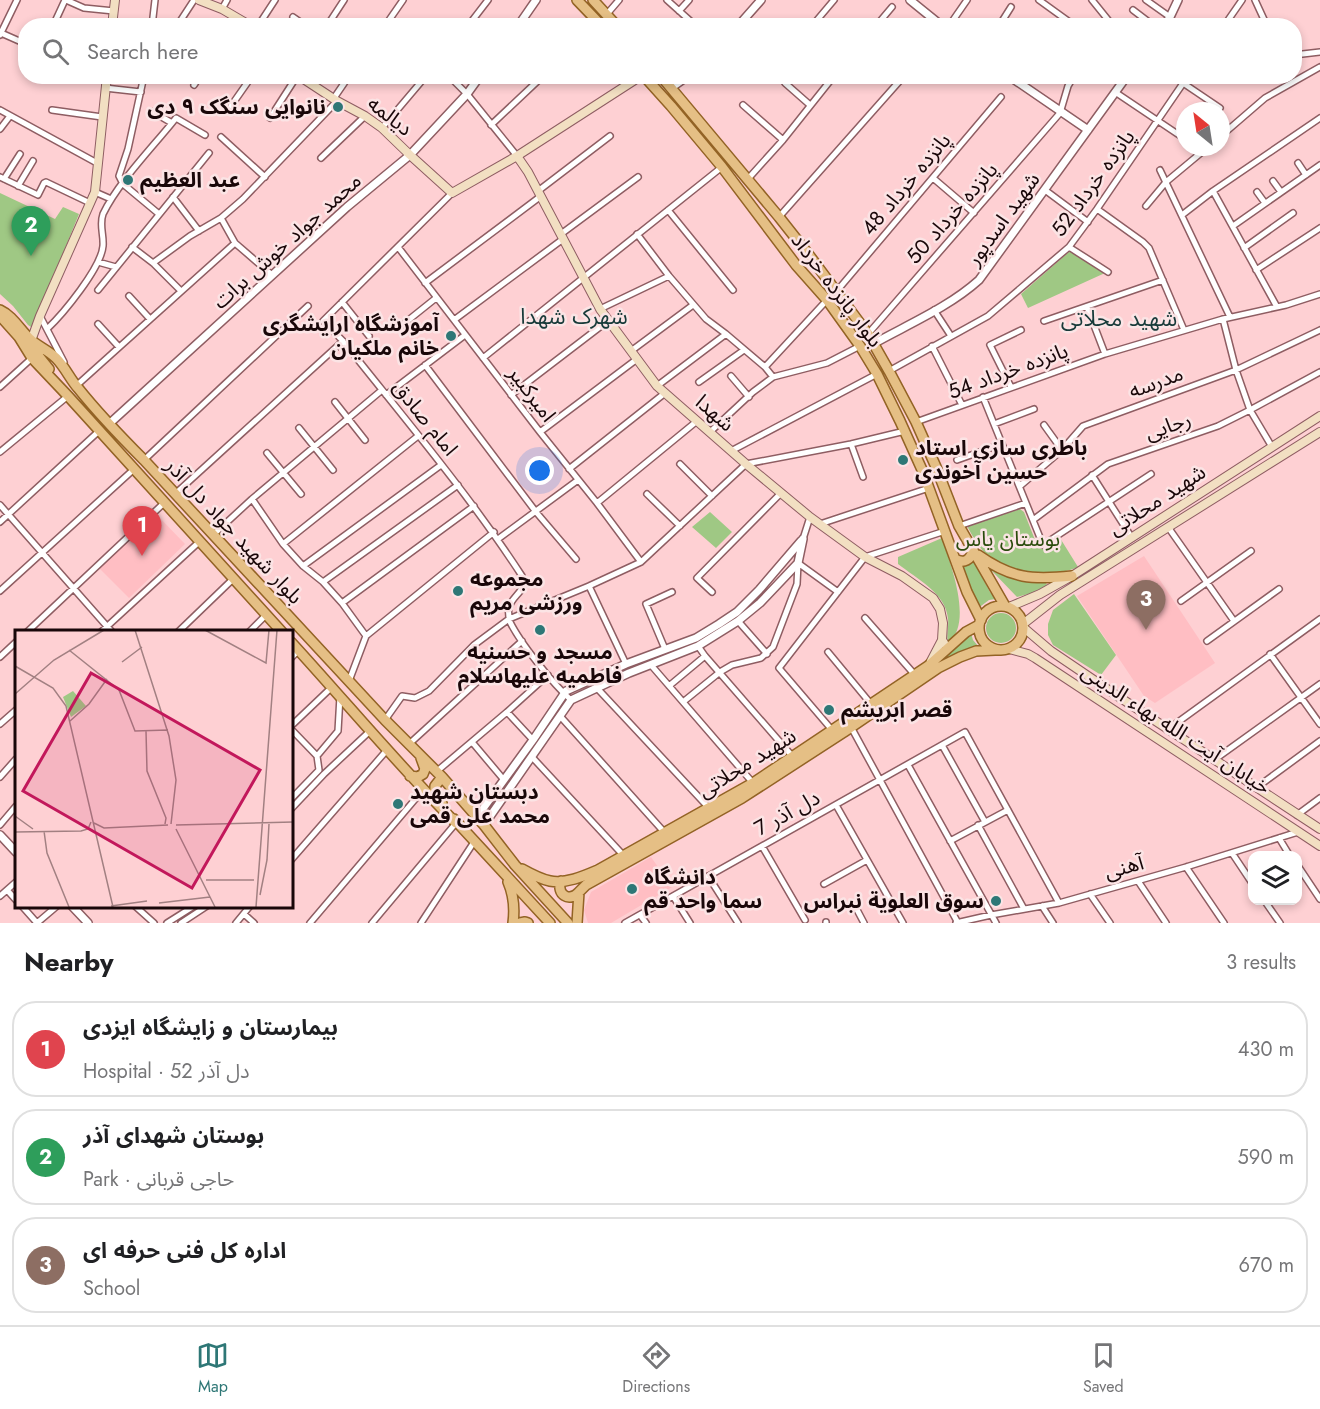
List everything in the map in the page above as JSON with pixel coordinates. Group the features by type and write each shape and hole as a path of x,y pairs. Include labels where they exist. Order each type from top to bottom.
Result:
{"main road":[{"path":"113,18 115,0"},
{"path":"199,0 222,9 232,18"},
{"path":"577,0 594,18"},
{"path":"593,0 610,18"},
{"path":"68,396 31,341 95,192 105,84"},
{"name":"دیالمه","path":"311,84 382,128 452,193"},
{"path":"452,193 517,156 630,84"},
{"name":"بلوار پانزده خرداد","path":"650,84 722,167 796,265 827,300 860,346 877,374 905,431 980,622"},
{"name":"بلوار پانزده خرداد","path":"668,84 778,217 868,334 916,422 959,526 1007,607"},
{"name":"شهدا","path":"517,156 528,171 600,309 657,386 810,517 865,557 902,576 933,598 940,609 943,623 942,640"},
{"name":"بلوار شهید جواد دل آذر","path":"0,312 6,313 31,341 56,358 109,424 408,745 439,775 484,825 515,865 568,923"},
{"name":"بلوار شهید جواد دل آذر","path":"0,312 32,358 280,630"},
{"path":"47,366 47,360 50,357 56,358"},
{"name":"شهید محلاتی","path":"1007,607 1040,594 1072,576 1320,416"},
{"name":"شهید محلاتی","path":"1024,626 1060,596 1320,432"},
{"path":"955,559 962,561 968,559 974,551 994,566 1021,576 1045,578 1072,576"},
{"path":"1040,594 1042,602 1048,605"},
{"path":"996,606 1007,607 1018,613 1024,626 1023,633 1018,643 1009,649 995,650 982,640 980,622 990,609 996,606"},
{"name":"شهید محلاتی","path":"515,865 538,877 561,881 581,877 624,856 753,783 793,757 928,666 980,622"},
{"name":"خیابان آیت الله بهاء الدینی","path":"1024,626 1043,645 1167,730 1320,829"},
{"path":"928,666 942,640 951,646"},
{"path":"292,643 410,776 550,923"},
{"path":"1035,658 1035,651 1043,645"},
{"name":"خیابان آیت الله بهاء الدینی","path":"1009,649 1035,658 1320,846"},
{"name":"شهید محلاتی","path":"579,892 601,876 742,798 938,668 976,651 995,650"},
{"path":"410,776 418,777 425,769 417,753"},
{"path":"439,775 435,791 456,823"},
{"path":"505,874 513,894 515,910 513,923"},
{"path":"561,881 560,892 564,896 575,897 579,892"},
{"path":"577,923 579,892"},
{"path":"520,923 528,923"}],"street":[{"path":"17,0 3,22 1,34 18,41"},
{"path":"57,18 65,0 84,8 114,11"},
{"path":"153,18 155,0"},
{"path":"182,18 194,0"},
{"path":"222,9 227,0"},
{"path":"263,18 274,0"},
{"path":"332,18 344,0"},
{"path":"391,18 403,0"},
{"path":"474,18 488,0"},
{"path":"524,18 536,0"},
{"path":"607,14 619,0"},
{"path":"668,0 687,18"},
{"path":"679,11 688,0"},
{"path":"745,18 761,0"},
{"path":"819,18 834,0"},
{"path":"910,0 932,18"},
{"path":"955,18 967,0"},
{"path":"1039,0 1064,18"},
{"path":"1092,0 1105,18"},
{"path":"1146,0 1170,17 1178,0"},
{"path":"1230,18 1242,0"},
{"path":"1255,0 1263,18"},
{"path":"883,18 892,7"},
{"path":"1004,18 1011,8"},
{"path":"1133,10 1144,18"},
{"path":"1302,54 1320,52"},
{"path":"1302,77 1320,67"},
{"path":"142,84 128,149 119,176 123,184 159,214"},
{"path":"231,106 246,84"},
{"path":"270,118 293,84"},
{"path":"153,263 221,218 243,199 336,100 345,84"},
{"path":"382,128 419,84"},
{"path":"457,84 517,156"},
{"name":"محمد جواد خوش برات","path":"109,424 347,207 410,155 474,84"},
{"path":"491,125 535,84"},
{"path":"672,88 677,84"},
{"path":"786,84 810,105"},
{"path":"747,180 783,140 827,84"},
{"path":"778,217 897,84"},
{"path":"1024,84 1060,113 1088,130"},
{"path":"1060,113 1069,84"},
{"name":"شهید اسدپور","path":"873,344 969,289 979,280 1120,84"},
{"path":"1183,84 1211,102"},
{"name":"پانزده خرداد 52","path":"889,371 988,316 1069,247 1183,84"},
{"path":"1230,127 1265,98 1290,84"},
{"path":"105,88 141,92"},
{"path":"1115,92 1176,133"},
{"name":"پانزده خرداد 48","path":"836,292 1001,97"},
{"path":"743,105 783,140"},
{"path":"0,110 97,163"},
{"path":"52,110 102,117"},
{"path":"153,112 205,135"},
{"name":"پانزده خرداد 50","path":"868,334 1060,113"},
{"path":"0,129 10,116"},
{"path":"321,158 365,116"},
{"path":"1182,214 1320,118"},
{"path":"47,329 72,302 98,262 103,247 102,218 111,199 174,121"},
{"path":"425,283 610,136"},
{"path":"222,137 265,177"},
{"path":"98,290 209,153"},
{"path":"20,154 2,178 38,195 46,182 90,203"},
{"path":"1146,206 1166,182 1197,156"},
{"path":"18,186 33,161"},
{"path":"1298,163 1306,175"},
{"path":"1233,226 1320,165"},
{"path":"483,358 722,167"},
{"path":"1160,170 1230,317"},
{"path":"454,320 638,177"},
{"path":"933,177 974,213"},
{"path":"1273,181 1281,192"},
{"path":"1045,190 1088,222"},
{"path":"1213,191 1277,307"},
{"path":"95,192 111,199"},
{"path":"1257,192 1265,203"},
{"path":"369,336 342,302 452,193"},
{"path":"173,197 199,231"},
{"path":"1097,209 1149,248 1184,330"},
{"path":"668,210 733,290"},
{"path":"1244,248 1293,213"},
{"path":"221,218 235,243 272,275"},
{"path":"1256,270 1320,228"},
{"path":"637,234 706,319 765,367 773,377"},
{"path":"40,316 74,382 119,347 235,243"},
{"path":"132,247 153,263 181,291"},
{"name":"امیرکبیر","path":"398,247 641,562"},
{"path":"1069,247 1108,272"},
{"path":"98,262 116,267"},
{"path":"600,309 669,276"},
{"path":"1044,321 1163,280"},
{"name":"پانزده خرداد 54","path":"916,422 1105,354 1230,317 1277,307 1320,294"},
{"path":"129,296 150,319"},
{"path":"401,326 436,298"},
{"path":"765,367 827,300"},
{"name":"امام صادق","path":"342,302 323,321 343,341 458,485 494,532 522,576 524,587 513,599 509,608 509,619"},
{"path":"631,351 693,304"},
{"path":"144,460 308,306"},
{"path":"1086,307 1105,354"},
{"path":"934,310 951,336"},
{"path":"1223,319 1236,370 1250,410 1272,447"},
{"path":"511,395 609,321"},
{"path":"98,324 119,347"},
{"path":"1011,387 990,345 1021,330"},
{"name":"مدرسه","path":"1020,486 1062,450 1083,426 1236,370 1320,330"},
{"path":"657,386 726,334"},
{"path":"213,535 348,418 465,335"},
{"path":"175,494 343,341"},
{"path":"710,432 773,377 827,363 860,346"},
{"path":"932,346 962,405"},
{"path":"699,382 744,350"},
{"path":"0,387 32,358"},
{"path":"540,432 637,359"},
{"path":"425,365 536,512 576,559"},
{"name":"رجایی","path":"1033,520 1108,464 1218,426 1320,372"},
{"path":"731,451 877,374"},
{"path":"730,376 749,397"},
{"path":"569,469 664,393"},
{"path":"0,452 68,396"},
{"path":"983,397 1043,545 1151,474"},
{"path":"335,402 365,440"},
{"path":"994,424 1034,409"},
{"path":"597,503 697,421"},
{"path":"1044,425 1062,450"},
{"path":"299,428 333,470"},
{"path":"0,522 99,431"},
{"path":"385,720 402,696 415,698 429,691 474,645 509,619 641,562 746,464 905,431"},
{"path":"283,544 418,436"},
{"path":"851,444 863,477"},
{"path":"957,460 1002,444"},
{"path":"267,453 301,494"},
{"path":"680,464 712,496"},
{"path":"303,566 441,465"},
{"path":"0,591 133,470"},
{"path":"1092,475 1132,538"},
{"path":"498,539 578,480"},
{"path":"323,582 458,485"},
{"path":"820,524 929,488"},
{"path":"712,592 697,578 781,493"},
{"path":"647,494 680,526"},
{"path":"252,499 283,544 342,603 366,636"},
{"path":"29,630 164,503"},
{"path":"959,526 1026,503"},
{"path":"0,506 110,630"},
{"path":"342,603 474,506"},
{"path":"683,702 720,672 732,665 761,658 773,646 797,584 802,538 810,517"},
{"path":"1168,527 1234,621"},
{"path":"832,730 779,668 865,557 945,531"},
{"path":"349,681 366,636 494,532"},
{"path":"484,825 571,700 596,687 698,646 721,628 759,591 802,538"},
{"path":"103,630 199,542"},
{"path":"1181,601 1251,551"},
{"path":"798,563 838,592"},
{"path":"477,817 566,691 626,664 738,621 760,603 798,563"},
{"path":"180,630 233,579"},
{"path":"589,586 626,664"},
{"path":"1207,640 1279,590"},
{"path":"665,649 646,604 672,592"},
{"path":"251,630 266,615"},
{"path":"865,618 915,675"},
{"path":"509,619 522,641 548,675 571,700"},
{"path":"1167,730 1320,619"},
{"path":"738,621 767,654"},
{"path":"408,745 522,641"},
{"path":"0,657 15,643"},
{"path":"698,646 793,757"},
{"path":"292,657 299,651"},
{"path":"828,652 871,704"},
{"path":"1270,654 1320,724"},
{"path":"669,686 705,656"},
{"path":"651,665 753,783"},
{"path":"439,775 472,742 548,675"},
{"path":"1214,760 1320,684"},
{"path":"292,727 332,687"},
{"path":"596,687 709,808"},
{"path":"316,756 338,731 340,695"},
{"path":"0,724 15,711"},
{"path":"507,712 533,740"},
{"path":"560,716 665,833"},
{"path":"851,727 957,923"},
{"path":"292,729 316,756 322,772"},
{"path":"292,798 370,731"},
{"name":"دل آذر 7","path":"625,923 965,732 1008,810"},
{"path":"1256,788 1320,741"},
{"path":"472,742 504,780"},
{"path":"942,745 985,822"},
{"path":"292,859 387,750"},
{"path":"532,757 624,856"},
{"path":"0,777 15,760"},
{"path":"908,765 996,923"},
{"path":"292,808 322,772"},
{"path":"310,923 423,790"},
{"path":"1297,815 1320,798"},
{"path":"836,805 903,923"},
{"path":"0,825 15,807"},
{"path":"483,808 485,815 492,814"},
{"path":"950,841 1008,810 1059,903"},
{"path":"372,923 456,823"},
{"path":"978,825 1024,909"},
{"name":"آهنی","path":"957,923 1059,903 1298,832"},
{"path":"1,837 15,851"},
{"path":"1279,838 1287,851"},
{"path":"421,923 474,842"},
{"path":"762,846 805,920"},
{"path":"1232,853 1248,877"},
{"path":"824,884 867,860"},
{"path":"1186,867 1224,923"},
{"path":"1302,872 1320,899"},
{"path":"708,876 738,923"},
{"path":"1138,881 1166,923"},
{"path":"0,896 15,883"},
{"path":"7,890 15,899"},
{"path":"1090,894 1110,923"},
{"path":"673,896 690,923"},
{"path":"1267,905 1280,923"},
{"path":"855,906 864,923"},
{"path":"1042,906 1053,923"},
{"path":"24,908 37,923 55,908"},
{"path":"74,908 88,923"},
{"path":"137,908 154,923"},
{"path":"167,923 191,908"},
{"path":"181,923 202,908"},
{"path":"236,923 248,908"},
{"path":"244,914 254,923"},
{"path":"640,915 646,923"}],"shaded area":[{"path":"156,514 185,544 129,598 99,568"},
{"path":"1144,556 1215,663 1155,703 1144,696 1077,596"},
{"name":"دانشگاه سما واحد قم","path":"651,857 672,887 611,923 588,923 584,910 591,892"}],"green space":[{"path":"0,193 55,219 63,207 79,214 34,325 31,327 0,294"},
{"path":"1070,251 1105,273 1028,308 1021,294"},
{"name":"بوستان یاس","path":"1020,509 1024,512 1037,545 1045,547 1060,538 1078,567 1045,573 1020,571 998,563 985,554 967,526"},
{"path":"710,512 732,532 716,548 692,527"},
{"path":"942,538 958,592 960,608 956,634 948,643 948,619 942,602 929,587 898,564 898,557"},
{"path":"974,562 996,599 989,600 977,609 959,564"},
{"path":"991,570 1011,578 1047,585 1032,593 1017,597"},
{"path":"1074,594 1116,655 1101,675 1053,645 1048,635 1048,624 1053,610"},
{"path":"1001,613 1011,618 1016,628 1011,638 1001,643 991,638 986,628 991,618"},
{"path":"971,633 979,647 940,662"}],"place":[{"name":"نانوایی سنگک ۹ دی","path":"338,107"},
{"name":"عبد العظيم","path":"128,180"},
{"name":"بوستان شهدای آذر","path":"31,256"},
{"name":"آموزشگاه ارایشگری خانم ملکیان","path":"451,336"},
{"name":"باطری سازی استاد حسین آخوندی","path":"903,460"},
{"name":"بیمارستان و زایشگاه ایزدی","path":"142,556"},
{"name":"مجموعه ورزشی مریم","path":"458,591"},
{"name":"مسجد و حسنیه فاطمیه علیهاسلام","path":"540,630"},
{"name":"اداره کل فنی حرفه ای","path":"1146,630"},
{"name":"قصر ابریشم","path":"829,710"},
{"name":"دبستان شهید محمد علی قمی","path":"398,804"},
{"name":"دانشگاه سما واحد قم","path":"632,889"},
{"name":"سوق العلوية نبراس","path":"996,901"}],"district":[{"name":"شهرک شهدا","path":"574,316"},
{"name":"شهید محلاتی","path":"1119,318"}]}
